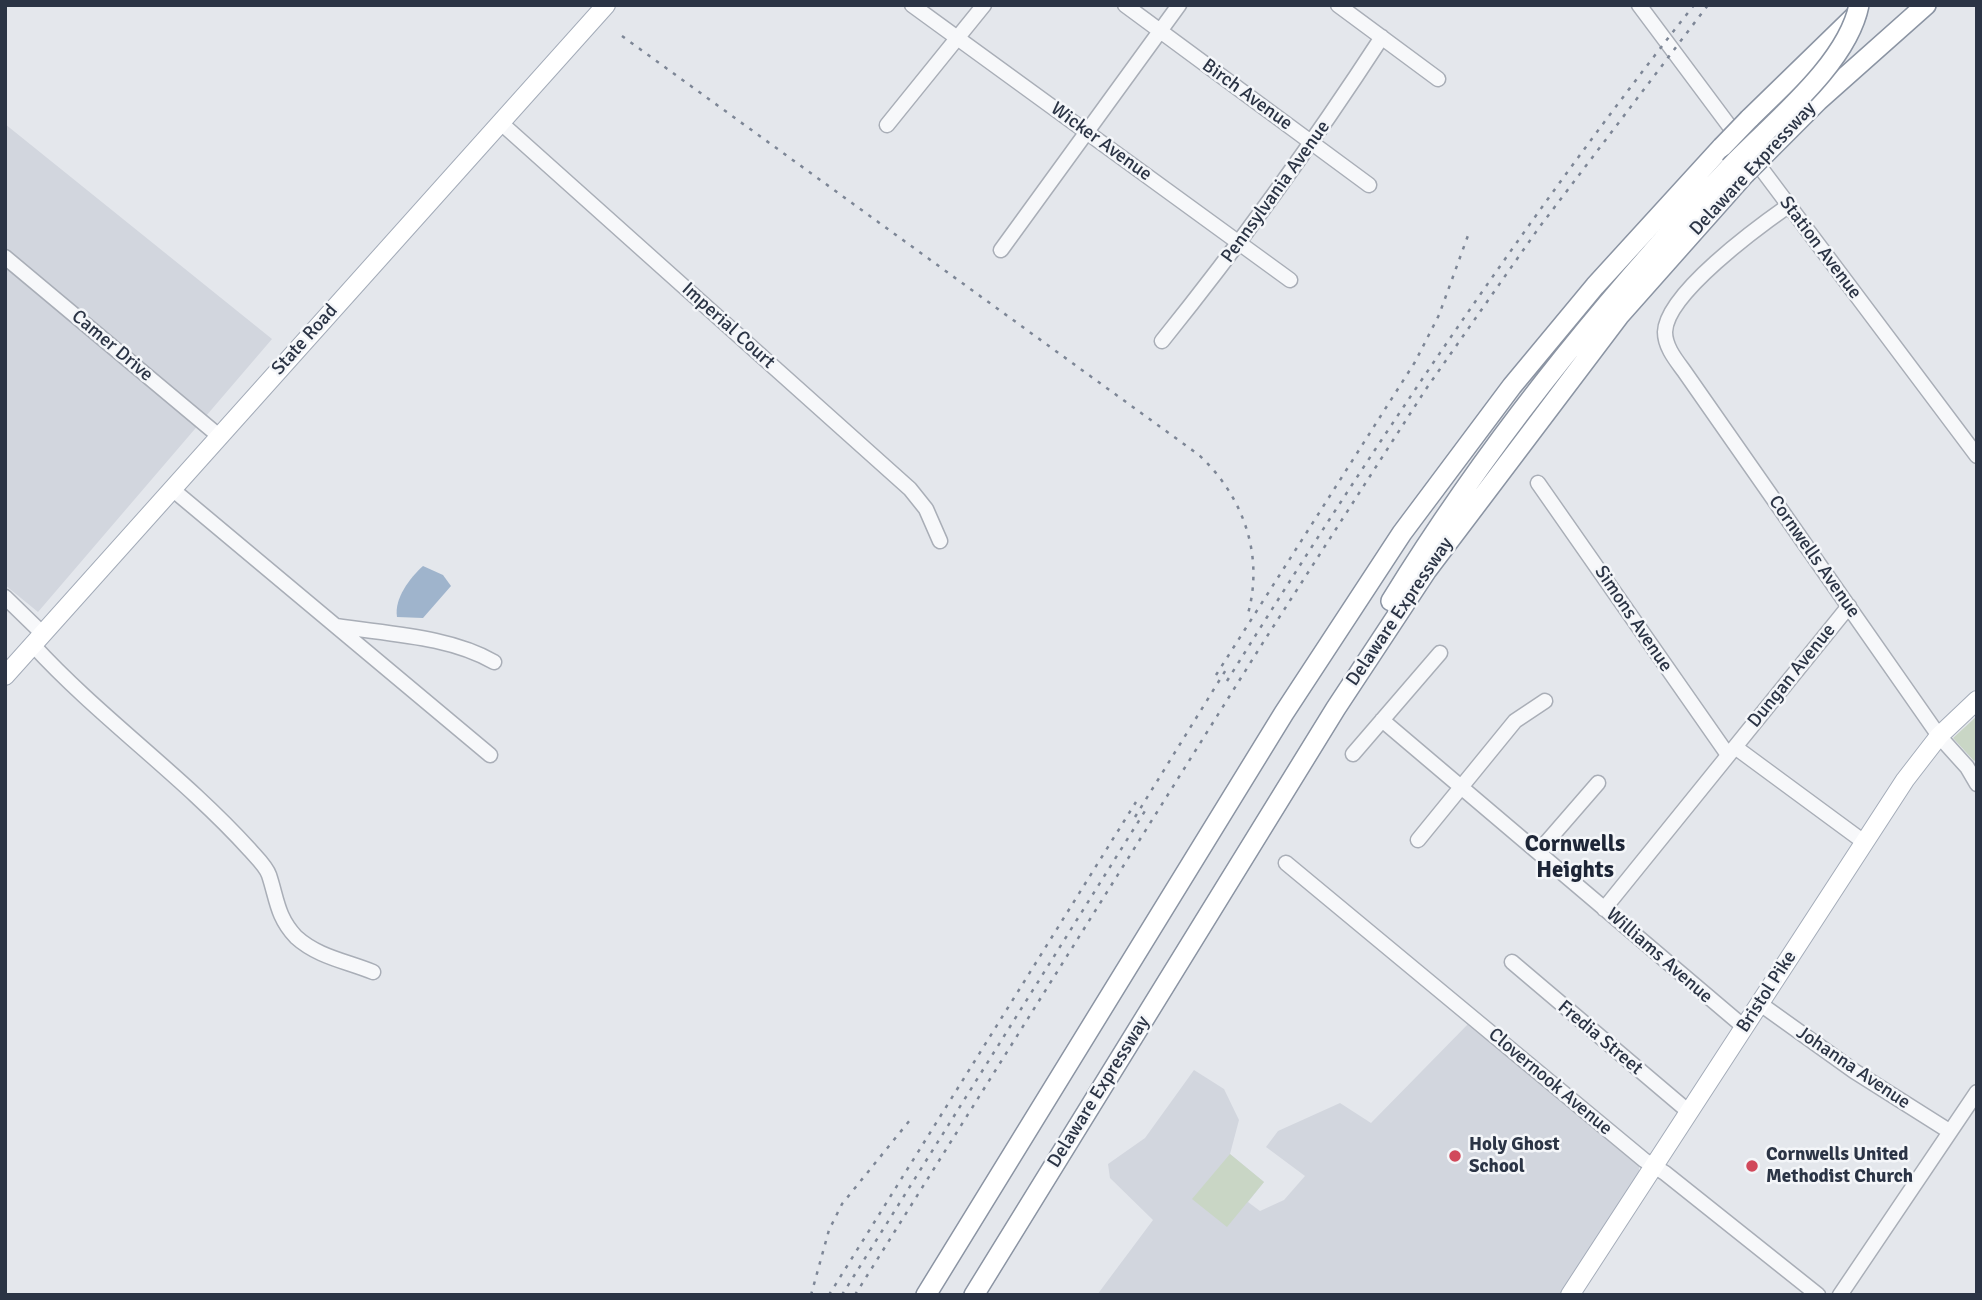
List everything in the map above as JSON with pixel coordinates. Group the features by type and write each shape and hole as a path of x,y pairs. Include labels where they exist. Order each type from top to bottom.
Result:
{"highway":[{"path":"1819,50 1853,5"},
{"path":"1737,170 1836,58 1848,40 1859,5"},
{"name":"Delaware Expressway","path":"926,1295 1284,713 1402,533 1512,386 1619,259 1749,119 1867,5"},
{"name":"Delaware Expressway","path":"974,1295 1245,856 1271,796 1425,546 1480,464 1597,313 1737,170 1766,153 1818,101 1926,5"}],"main road":[{"name":"State Road","path":"5,676 606,5"},
{"name":"Bristol Pike","path":"1570,1295 1905,780 1939,736 1977,700"}],"street":[{"name":"Wicker Avenue","path":"912,5 1290,280"},
{"path":"887,125 984,5"},
{"name":"Birch Avenue","path":"1125,5 1369,185"},
{"path":"1001,250 1179,5"},
{"path":"1338,5 1438,79"},
{"name":"Station Avenue","path":"1639,5 1977,456"},
{"name":"Pennsylvania Avenue","path":"1162,341 1241,243 1313,142 1381,37"},
{"name":"Imperial Court","path":"500,123 910,489 926,509 940,541"},
{"name":"Cornwells Avenue","path":"1788,206 1764,222 1709,270 1674,306 1666,324 1666,340 1939,736 1967,767 1977,783"},
{"name":"Camer Drive","path":"5,257 219,436"},
{"name":"Simons Avenue","path":"1538,483 1732,751 1864,842"},
{"path":"172,489 490,755"},
{"path":"5,597 38,639 64,679 188,786 245,844 268,872 280,917 297,937 321,955 373,972"},
{"name":"Dungan Avenue","path":"1604,909 1849,606"},
{"path":"335,625 449,644 470,650 494,662"},
{"path":"1353,754 1440,653"},
{"path":"1418,839 1516,720 1545,701"},
{"name":"Williams Avenue","path":"1382,720 1744,1027"},
{"path":"1539,851 1598,783"},
{"name":"Clovernook Avenue","path":"1286,863 1654,1166 1818,1295"},
{"name":"Fredia Street","path":"1512,962 1689,1112"},
{"name":"Johanna Avenue","path":"1759,1003 1854,1071 1949,1131"},
{"path":"1840,1295 1977,1092"}],"shaded area":[{"path":"5,124 272,339 38,612 5,585"},
{"name":"Holy Ghost School","path":"1470,1022 1639,1165 1639,1174 1559,1295 1097,1295 1153,1220 1110,1178 1108,1164 1145,1138 1194,1070 1224,1089 1239,1120 1230,1154 1264,1182 1248,1202 1260,1211 1284,1200 1305,1176 1266,1147 1278,1131 1340,1103 1371,1123"}],"green space":[{"path":"1977,716 1977,759 1974,761 1953,738"},
{"path":"1230,1154 1264,1182 1227,1227 1192,1199"}],"water":[{"path":"423,566 443,575 451,586 423,618 397,617 400,596 408,582"}],"railway":[{"path":"1227,681 1337,507 1451,337 1570,169 1694,5"},
{"path":"855,1295 1264,641 1426,389 1538,229 1708,5"},
{"path":"622,36 1199,455 1228,490 1247,529 1253,572 1247,617"},
{"path":"1216,675 1415,362 1439,315 1470,230"},
{"path":"1135,817 1227,668"},
{"path":"829,1295 1136,802"},
{"path":"842,1295 1145,811"},
{"path":"811,1295 829,1230 842,1204 910,1120"}],"place":[{"name":"Holy Ghost School","path":"1455,1156"},
{"name":"Cornwells United Methodist Church","path":"1752,1166"}],"district":[{"name":"Cornwells Heights","path":"1575,858"}]}
